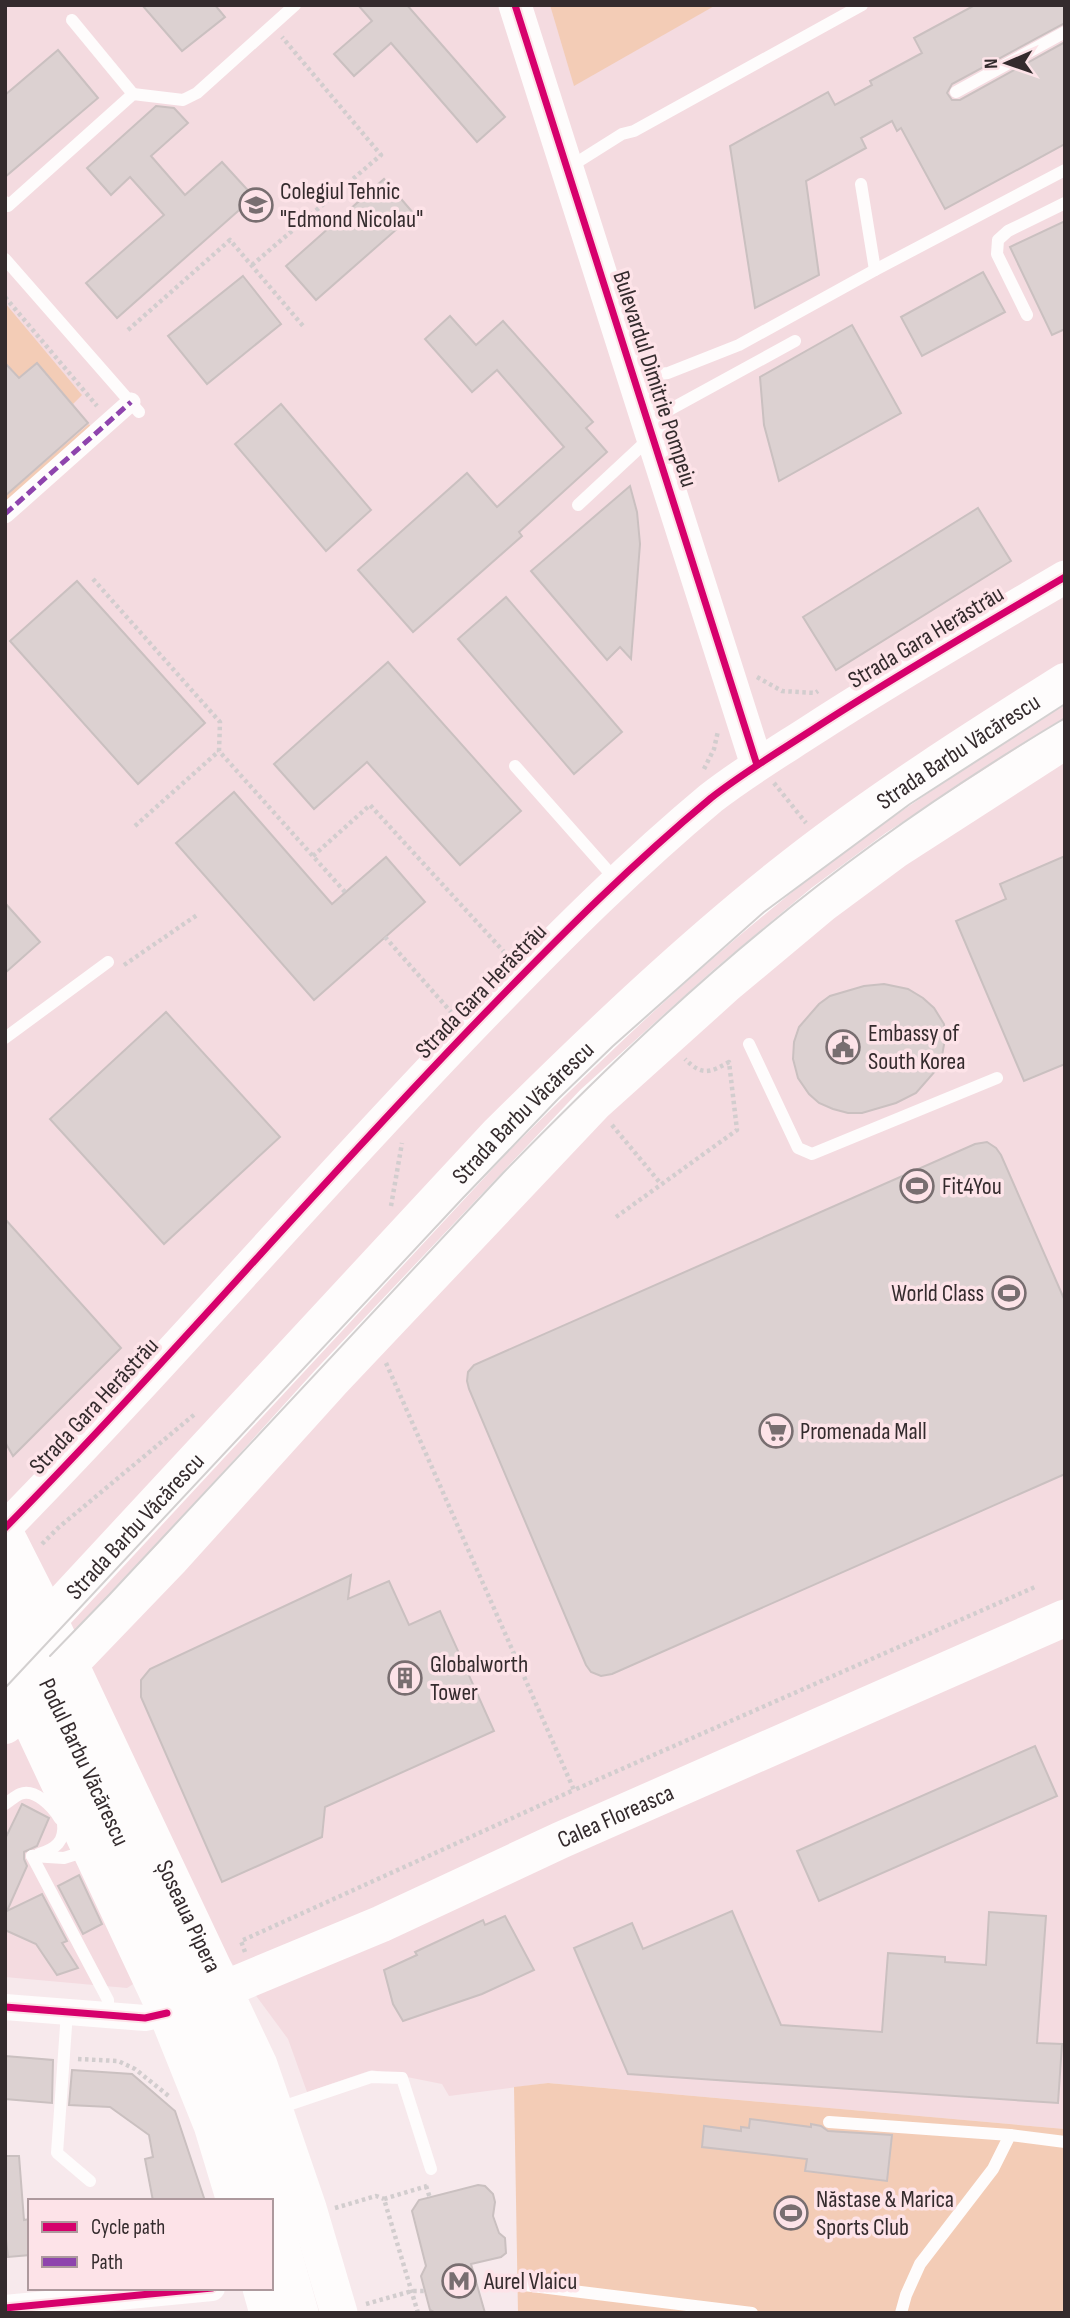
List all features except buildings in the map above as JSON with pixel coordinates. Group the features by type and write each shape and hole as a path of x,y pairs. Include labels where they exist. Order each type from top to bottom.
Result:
{"main road":[{"name":"Strada Barbu Văcărescu","path":"15,1716 171,1558 374,1336 607,1120 665,1038 787,932 949,756 1065,682"},
{"name":"Strada Barbu Văcărescu","path":"5,1666 499,1134 555,1078 682,961 802,860 885,826 1065,740"},
{"name":"Șoseaua Pipera","path":"5,1533 69,1664 239,1982 261,2100 351,2309"},
{"name":"Podul Barbu Văcărescu","path":"5,1596 212,2040 236,2102 267,2199"},
{"name":"Calea Floreasca","path":"167,2013 381,1924 561,1840 1065,1618"},
{"path":"5,1666 15,1716 78,1832 167,2013 212,2125 234,2199"},
{"path":"273,2217 300,2313"},
{"path":"262,2290 268,2313"}],"street":[{"name":"Bulevardul Dimitrie Pompeiu","path":"515,5 757,765"},
{"path":"5,514 109,421 135,407"},
{"name":"Strada Gara Herăstrău","path":"5,1528 468,1031 617,880 715,795 757,765 854,702 1065,577"},
{"path":"5,2007 145,2018 167,2013"},
{"path":"5,2308 118,2305 201,2290"}],"lane":[{"path":"72,20 133,94 183,100 197,93 295,5"},
{"path":"568,169 622,134 634,131 862,5"},
{"path":"956,92 1064,34"},
{"path":"5,202 8,206 133,94"},
{"path":"634,377 668,373 739,345 1065,170"},
{"path":"861,184 875,270"},
{"path":"1027,315 997,254 998,240 1008,231 1065,203"},
{"path":"5,259 135,407"},
{"path":"578,505 651,428 795,341"},
{"path":"515,766 617,880"},
{"path":"5,1038 108,962"},
{"path":"749,1044 798,1149 812,1154 996,1078"},
{"path":"5,1804 22,1793 38,1796 78,1832"},
{"path":"32,1856 53,1849 62,1841 64,1832 78,1832"},
{"path":"32,1856 64,1858 78,1832"},
{"path":"32,1856 108,2000 108,2016"},
{"path":"67,2012 57,2153 90,2181"},
{"path":"310,2313 261,2100 371,2077 402,2078 431,2169"},
{"path":"829,2122 1010,2135 1065,2142"},
{"path":"901,2313 920,2264 993,2169 1010,2135"},
{"path":"524,2285 752,2313"}],"path":[{"path":"253,265 381,155 272,26"},
{"path":"128,330 230,240 303,326"},
{"path":"5,297 109,421"},
{"path":"93,579 220,722 219,751 345,892"},
{"path":"135,827 219,751"},
{"path":"785,794 810,828"},
{"path":"313,856 370,805 524,974"},
{"path":"108,962 116,971 197,915"},
{"path":"385,937 468,1031"},
{"path":"616,1217 737,1130 729,1062 701,1072 665,1038"},
{"path":"607,1120 661,1184"},
{"path":"391,1207 402,1142"},
{"path":"374,1336 574,1790"},
{"path":"239,1982 241,1941 574,1790 1035,1587"},
{"path":"65,2058 118,2061 135,2069 179,2105"},
{"path":"334,2208 376,2196 384,2199 436,2183 431,2169"},
{"path":"426,2186 430,2198"},
{"path":"384,2199 418,2313"},
{"path":"351,2309 412,2291 427,2291"}],"shaded area":[{"path":"5,5 1065,5 1065,2129 548,2083 449,2096 442,2084 372,2070 307,2092 288,2039 211,1935 127,1988 5,1977"},
{"path":"550,5 716,5 574,86"},
{"path":"5,303 82,395 73,404 37,363 19,378 5,363"},
{"path":"89,424 92,429 5,507 5,496"},
{"name":"Năstase & Marica Sports Club","path":"548,2083 1065,2129 1065,2313 518,2313 514,2087"}],"tram line":[{"path":"5,1688 462,1199 613,1046 764,912 910,804 1065,704"},
{"path":"50,1656 503,1173 664,1016 801,898 874,843 987,766 1065,718"}],"marked path":[{"path":"5,514 131,402"}],"cycle path":[{"path":"515,5 757,765"},
{"path":"5,1528 128,1399 430,1070 598,899 654,848 735,780 906,671 1065,577"},
{"path":"5,2007 145,2018 167,2013"},
{"path":"5,2308 191,2290"}],"place":[{"name":"Colegiul Tehnic \"Edmond Nicolau\"","path":"256,205"},
{"name":"Embassy of South Korea","path":"843,1047"},
{"name":"Fit4You","path":"917,1186"},
{"name":"World Class","path":"1009,1293"},
{"name":"Promenada Mall","path":"776,1431"},
{"name":"Globalworth Tower","path":"405,1678"},
{"name":"Năstase & Marica Sports Club","path":"791,2213"},
{"name":"Aurel Vlaicu","path":"459,2281"}]}
